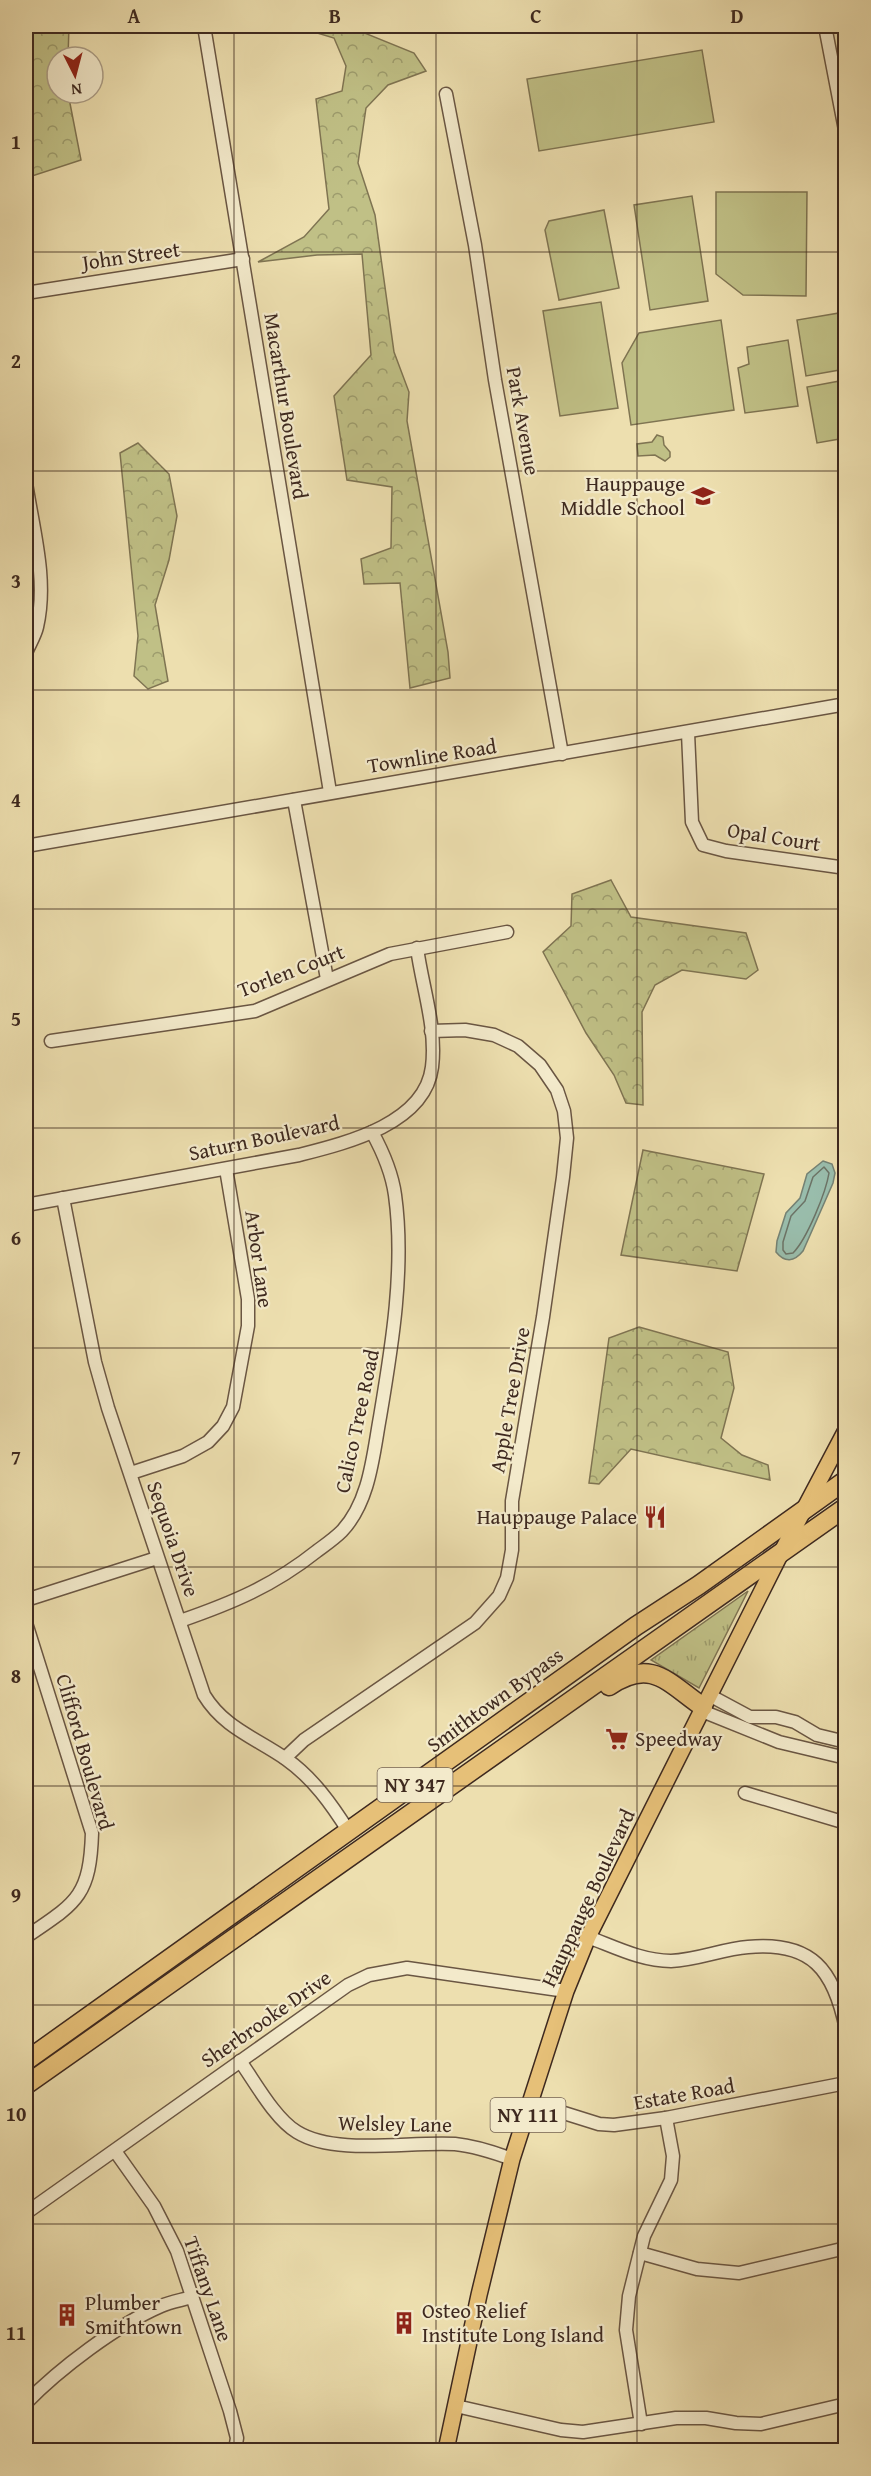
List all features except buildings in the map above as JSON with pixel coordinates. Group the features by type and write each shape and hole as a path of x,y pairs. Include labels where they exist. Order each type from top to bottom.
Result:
{"highway":[{"name":"Smithtown Bypass","path":"26,2061 846,1480"},
{"name":"Smithtown Bypass","path":"26,2085 846,1507"},
{"path":"547,1716 559,1716 631,1673 638,1672 645,1672 664,1679 705,1704"}],"main road":[{"name":"Hauppauge Boulevard","path":"446,2451 481,2285 512,2159 532,2103 566,1991 588,1937 781,1553 846,1430"}],"street":[{"name":"Macarthur Boulevard","path":"204,26 330,792"},
{"path":"825,26 846,135"},
{"name":"Park Avenue","path":"446,93 474,241 495,380 562,754"},
{"name":"John Street","path":"26,292 243,259"},
{"path":"26,483 40,573 41,599 37,629 26,653"},
{"name":"Townline Road","path":"26,846 846,705"},
{"name":"Opal Court","path":"688,733 692,822 703,845 726,851 846,868"},
{"path":"294,800 327,979"},
{"name":"Torlen Court","path":"51,1041 255,1011 390,954 507,932"},
{"name":"Saturn Boulevard","path":"26,1205 299,1155 372,1132 404,1112 419,1100 428,1087 433,1065 431,1031 417,948"},
{"name":"Apple Tree Drive","path":"285,1758 304,1740 475,1623 499,1596 507,1578 512,1550 512,1501 564,1177 567,1138 564,1111 557,1090 540,1065 518,1046 494,1035 465,1030 431,1031"},
{"name":"Calico Tree Road","path":"180,1621 233,1602 292,1571 341,1531 359,1508 369,1475 394,1334 397,1266 395,1194 385,1155 372,1132"},
{"name":"Arbor Lane","path":"131,1473 183,1456 208,1442 223,1426 233,1407 248,1317 248,1299 226,1168"},
{"name":"Sequoia Drive","path":"63,1198 95,1362 108,1408 204,1695 213,1709 230,1725 285,1758 305,1774 321,1792 349,1832"},
{"path":"26,1600 157,1558"},
{"name":"Clifford Boulevard","path":"26,1623 92,1833 91,1863 83,1888 68,1909 26,1937"},
{"path":"705,1704 750,1717 776,1717 802,1726 817,1735 846,1742"},
{"path":"705,1704 747,1731 795,1746 846,1758"},
{"path":"795,1746 802,1726"},
{"path":"745,1793 846,1823"},
{"path":"588,1937 643,1958 670,1961 698,1958 747,1947 777,1947 802,1953 816,1962 829,1977 840,2003 846,2029"},
{"name":"Sherbrooke Drive","path":"26,2213 348,1985 369,1975 407,1968 566,1991"},
{"name":"Welsley Lane","path":"240,2061 280,2116 296,2132 317,2141 347,2145 453,2144 477,2147 512,2159"},
{"name":"Estate Road","path":"532,2103 599,2124 614,2125 666,2118 846,2084"},
{"path":"641,2424 626,2330 629,2296 640,2253 653,2214 672,2180 673,2156 666,2118"},
{"name":"Tiffany Lane","path":"116,2151 154,2206 177,2251 230,2411 237,2438 235,2451"},
{"path":"640,2253 697,2269 739,2273 846,2248"},
{"path":"26,2403 51,2378 131,2322 162,2306 192,2297"},
{"path":"456,2406 561,2430 599,2431 676,2418 706,2418 761,2424 846,2404"}],"green space":[{"path":"26,26 69,26 68,45 45,45 45,105 70,105 81,160 26,178"},
{"path":"305,26 355,26 357,30 414,53 426,71 388,85 366,108 358,163 375,215 394,352 409,392 407,421 448,652 450,678 410,688 400,583 364,584 361,559 391,548 392,487 347,480 334,396 371,355 362,254 317,255 258,262 304,237 329,209 316,99 342,91 346,66 334,38 304,29"},
{"path":"702,50 714,122 539,151 527,79"},
{"path":"716,192 807,192 806,296 743,295 716,274"},
{"path":"692,196 708,301 650,310 634,205"},
{"path":"604,210 619,288 559,300 545,230 549,221"},
{"path":"601,302 618,408 560,416 543,311"},
{"path":"845,312 845,369 806,376 797,320"},
{"path":"721,320 734,410 631,425 622,363 639,333"},
{"path":"788,340 798,406 745,413 738,368 749,364 747,347"},
{"path":"845,380 845,438 817,443 807,387"},
{"path":"657,435 663,437 670,457 665,461 655,455 638,456 637,444 652,442"},
{"path":"138,443 169,474 177,516 169,560 155,605 168,681 148,689 134,676 138,636 120,453"},
{"path":"611,880 631,917 746,933 758,970 746,979 682,970 655,985 642,1012 643,1105 626,1103 614,1075 586,1033 543,952 571,926 572,894"},
{"path":"643,1150 764,1174 737,1271 621,1255"},
{"path":"639,1327 728,1352 734,1388 721,1438 742,1455 768,1465 770,1480 631,1449 599,1484 589,1483 609,1338"},
{"path":"748,1591 699,1688 651,1660"}],"water":[{"path":"823,1161 832,1164 835,1173 833,1183 803,1251 793,1259 783,1258 776,1252 786,1213 800,1198 807,1174"}],"place":[{"name":"Hauppauge Middle School","path":"703,496"},
{"name":"Hauppauge Palace","path":"655,1517"},
{"name":"Speedway","path":"617,1739"},
{"name":"Plumber Smithtown","path":"67,2315"},
{"name":"Osteo Relief Institute Long Island","path":"404,2323"}]}
